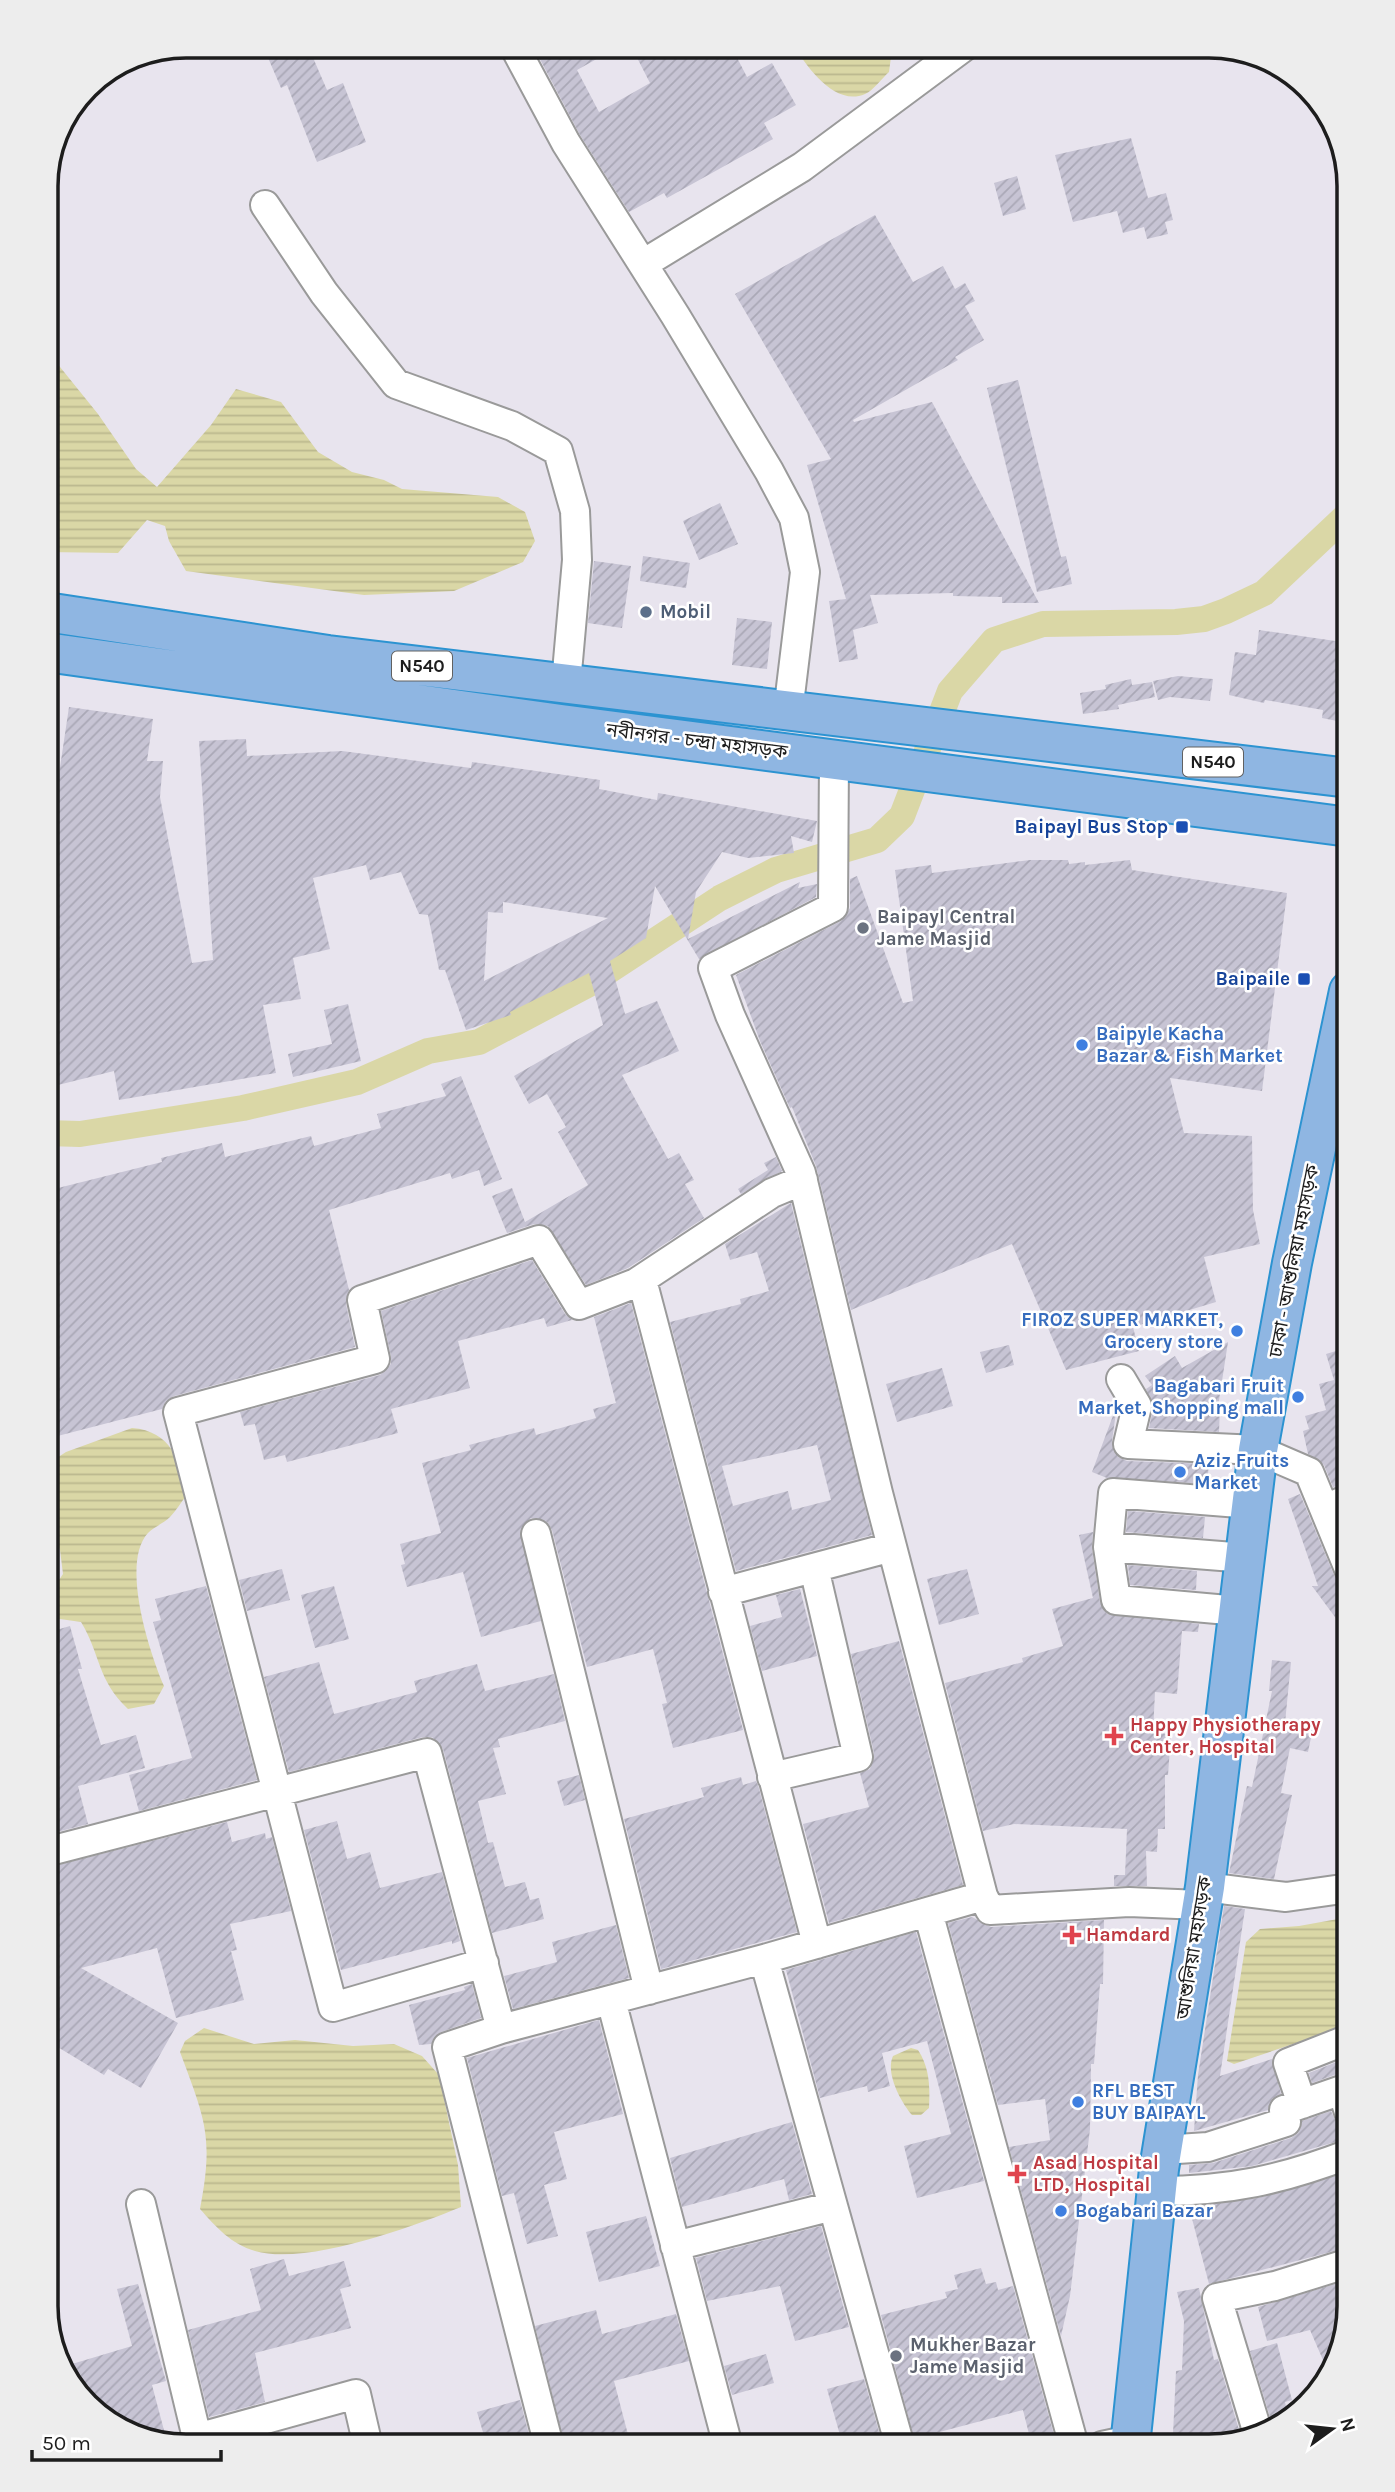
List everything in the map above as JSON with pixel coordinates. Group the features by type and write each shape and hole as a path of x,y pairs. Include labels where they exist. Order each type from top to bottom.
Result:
{"highway":[{"name":"নবীনগর - চন্দ্রা মহাসড়ক","path":"58,614 328,655 1337,777"},
{"name":"নবীনগর - চন্দ্রা মহাসড়ক","path":"58,654 1337,825"},
{"name":"ঢাকা - আশুলিয়া মহাসড়ক","path":"1258,1450 1292,1263 1337,1048"},
{"name":"আশুলিয়া মহাসড়ক","path":"1122,2434 1203,1896 1258,1450"}],"street":[{"path":"520,58 566,143 769,471 794,519 805,572 794,713"},
{"path":"643,264 802,167 946,58"},
{"path":"265,205 324,293 396,384 512,426 558,450 575,511 578,561 567,672 560,684"},
{"path":"834,759 833,907 713,968 730,1016 803,1180 892,1547 982,1896 990,1910 1203,1896 1286,1897 1337,1890"},
{"path":"484,1963 333,2007 178,1412 375,1359 362,1300 539,1240 579,1305 642,1280 772,1193 803,1180"},
{"path":"642,1280 817,1944"},
{"path":"1121,1379 1137,1406 1128,1444 1258,1450 1309,1472 1337,1503"},
{"path":"1239,1611 1116,1600 1108,1547 1112,1493 1252,1504"},
{"path":"536,1534 649,1990"},
{"path":"723,1592 892,1547"},
{"path":"1108,1547 1246,1558"},
{"path":"772,1777 858,1757 814,1568"},
{"path":"58,1849 427,1753 501,2029"},
{"path":"546,2434 447,2047 501,2029 764,1959 982,1896"},
{"path":"928,1912 1071,2434"},
{"path":"764,1959 897,2434"},
{"path":"611,2000 725,2434"},
{"path":"1302,2104 1288,2063 1337,2044"},
{"path":"1163,2150 1208,2147 1286,2122 1284,2110 1337,2092"},
{"path":"1157,2191 1209,2191 1260,2183 1337,2158"},
{"path":"141,2204 196,2434"},
{"path":"675,2246 833,2206"},
{"path":"1255,2425 1217,2298 1275,2286 1337,2267"},
{"path":"224,2434 356,2394 365,2434"}],"shaded area":[{"path":"802,58 891,58 889,72 875,87 854,97 833,90"},
{"path":"58,364 98,414 136,469 157,487 211,425 236,389 281,402 318,452 352,472 384,480 402,489 498,497 525,512 535,541 523,562 454,591 364,595 186,571 169,541 165,526 147,520 118,553 58,552"},
{"path":"132,1428 145,1430 165,1442 172,1450 181,1471 187,1495 170,1517 148,1533 140,1547 137,1565 140,1609 164,1686 154,1704 128,1709 110,1688 81,1622 58,1620 58,1582 63,1574 58,1545 58,1457"},
{"path":"1337,1919 1337,2027 1234,2064 1227,2061 1246,1942 1260,1929"},
{"path":"204,2028 254,2044 295,2040 353,2046 394,2044 422,2056 439,2075 458,2165 461,2207 388,2234 330,2249 302,2253 276,2254 255,2251 231,2239 200,2209 206,2164 205,2129 180,2052 185,2041"},
{"path":"911,2048 918,2050 922,2057 928,2078 929,2108 921,2115 912,2115 895,2087 891,2071 893,2056"}],"building":[{"path":"268,58 313,58 327,90 343,83 366,142 317,162 287,85 281,88"},
{"path":"539,58 598,58 577,70 599,112 650,83 637,58 737,58 747,77 772,63 796,105 764,123 773,139 667,198 664,193 629,212 580,135"},
{"path":"1131,138 1148,198 1166,193 1173,220 1165,222 1168,234 1147,239 1144,227 1123,233 1117,211 1073,222 1055,155"},
{"path":"1017,176 1026,209 1003,216 994,183"},
{"path":"875,215 913,282 943,266 955,289 965,283 975,301 965,306 984,340 955,357 958,360 853,420 854,422 932,402 1039,603 1002,603 1002,597 953,596 953,593 870,595 878,623 853,630 858,659 839,662 829,601 846,599 807,465 831,459 735,294"},
{"path":"1018,380 1061,557 1066,556 1072,584 1037,592 987,388"},
{"path":"720,503 738,544 699,560 683,521"},
{"path":"643,556 690,563 686,588 640,581"},
{"path":"594,561 631,566 622,628 588,623"},
{"path":"737,618 772,622 767,669 732,665"},
{"path":"1259,630 1337,641 1337,721 1322,718 1323,710 1265,700 1264,703 1229,695 1235,652 1256,655"},
{"path":"1178,676 1213,679 1210,701 1170,697 1158,700 1153,681"},
{"path":"1131,679 1132,685 1152,682 1155,697 1118,705 1119,709 1083,714 1080,693 1106,689 1105,685"},
{"path":"69,707 153,719 147,761 163,761 160,797 192,963 213,960 199,741 246,739 247,756 342,751 471,768 472,762 600,780 599,789 657,800 658,793 817,821 812,842 791,836 794,853 748,858 722,852 696,892 688,939 800,882 798,888 817,884 816,897 699,959 655,886 646,938 610,961 625,1014 657,1001 679,1051 622,1075 668,1159 679,1153 694,1180 685,1184 704,1218 628,1268 586,1285 548,1226 534,1224 507,1233 492,1196 512,1188 525,1222 588,1185 558,1132 566,1127 547,1094 529,1104 514,1076 603,1025 589,973 510,1012 511,1015 466,1030 445,970 439,970 428,915 419,914 401,872 370,880 366,865 313,878 330,949 293,958 301,999 263,1005 276,1073 119,1100 114,1071 58,1085 58,781","holes":["503,902 608,918 484,981 488,912 503,913"]},
{"path":"1030,860 1068,860 1069,864 1085,862 1085,865 1130,860 1132,870 1287,893 1262,1091 1170,1078 1184,1133 1252,1136 1253,1210 1260,1244 1204,1257 1216,1302 1133,1327 1139,1351 1066,1370 1012,1244 851,1310 816,1166 792,1107 790,1108 760,1041 736,975 841,921 850,908 850,879 857,876 903,1003 913,1001 895,870 931,865 932,873"},
{"path":"348,1004 361,1061 293,1077 288,1054 332,1044 324,1010"},
{"path":"461,1076 502,1179 484,1186 479,1170 452,1179 450,1173 329,1210 349,1290 346,1304 355,1347 174,1396 166,1401 162,1409 58,1436 58,1188 162,1162 161,1158 222,1143 225,1157 311,1136 314,1146 381,1128 377,1114 446,1096 441,1084"},
{"path":"776,1157 782,1171 741,1194 738,1189 768,1170 764,1163"},
{"path":"791,1203 872,1535 736,1571 670,1322 741,1304 740,1299 769,1291 757,1252 730,1260 725,1244","holes":["817,1445 831,1500 792,1510 788,1491 733,1506 722,1466"]},
{"path":"532,1260 565,1314 572,1320 547,1327 544,1318 458,1341 470,1388 391,1409 398,1433 287,1462 285,1455 264,1460 255,1424 244,1426 240,1412 380,1375 391,1364 381,1311"},
{"path":"631,1303 743,1730 673,1748 662,1704 667,1703 653,1649 587,1667 552,1530 547,1522 531,1518 520,1530 541,1621 481,1637 463,1572 407,1587 401,1565 405,1564 400,1544 441,1533 422,1463 471,1450 469,1445 534,1428 536,1435 596,1418 593,1409 616,1403 594,1317"},
{"path":"1228,1342 1218,1407 1219,1432 1149,1428 1153,1409 1146,1389 1152,1385 1145,1376 1175,1356 1182,1368"},
{"path":"1009,1345 1014,1365 986,1373 980,1352"},
{"path":"1337,1351 1337,1486 1333,1487 1324,1465 1308,1454 1303,1431 1309,1429 1305,1416 1326,1410 1319,1384 1334,1380 1326,1354"},
{"path":"942,1368 953,1406 897,1422 886,1384"},
{"path":"1117,1405 1112,1441 1118,1457 1127,1461 1209,1464 1207,1484 1107,1478 1092,1472"},
{"path":"1300,1494 1337,1578 1337,1620 1312,1586 1318,1586 1288,1499"},
{"path":"1128,1511 1205,1517 1203,1538 1126,1532"},
{"path":"1093,1532 1092,1549 1100,1602 1107,1614 1199,1624 1198,1632 1182,1631 1177,1694 1155,1692 1153,1733 1171,1734 1168,1775 1165,1775 1165,1829 1158,1829 1157,1852 1146,1851 1147,1886 1114,1886 1114,1875 1125,1875 1127,1829 1014,1824 983,1831 945,1683 1023,1662 1022,1658 1063,1646 1052,1609 1093,1598 1079,1535"},
{"path":"1128,1565 1197,1571 1196,1590 1130,1585"},
{"path":"282,1569 290,1600 247,1611 239,1580"},
{"path":"967,1569 979,1614 939,1625 927,1579"},
{"path":"206,1586 257,1780 139,1811 129,1775 192,1758 153,1622 161,1620 155,1599"},
{"path":"334,1586 349,1639 315,1648 301,1595"},
{"path":"800,1589 817,1656 762,1671 750,1626 782,1617 776,1595"},
{"path":"70,1626 82,1669 78,1669 101,1745 136,1735 145,1768 78,1786 88,1824 58,1832 58,1630"},
{"path":"899,1641 963,1885 829,1923 803,1824 869,1807 860,1773 870,1769 874,1753 851,1654"},
{"path":"1272,1660 1291,1662 1285,1723 1313,1728 1308,1752 1290,1748 1281,1793 1292,1795 1274,1879 1229,1873 1247,1786 1252,1787 1272,1691 1269,1691"},
{"path":"319,1662 334,1714 417,1692 414,1681 477,1664 485,1691 554,1674 565,1721 498,1739 500,1747 493,1748 506,1794 478,1801 488,1843 493,1842 505,1887 525,1882 530,1900 539,1898 544,1919 492,1933 443,1749 432,1737 423,1737 289,1772 264,1677"},
{"path":"579,1775 585,1800 564,1806 557,1781"},
{"path":"741,1777 743,1785 756,1781 758,1785 797,1932 661,1969 624,1819 704,1797 701,1788"},
{"path":"337,1821 347,1859 370,1852 380,1888 442,1872 460,1941 341,1970 304,1830"},
{"path":"227,1822 232,1842 265,1833 266,1839 272,1837 291,1911 230,1924 237,1950 231,1951 244,2000 176,2018 157,1948 81,1968 178,2023 141,2088 108,2069 104,2075 58,2047 58,1865"},
{"path":"1224,1906 1245,1909 1220,2076 1272,2059 1281,2094 1272,2099 1268,2110 1194,2131 1198,2075"},
{"path":"972,1917 991,1927 1104,1920 1103,1984 1100,1984 1094,2064 1091,2064 1090,2129 1070,2296 1061,2336 1009,2147 1050,2140 1045,2099 998,2105 948,1923"},
{"path":"616,1925 629,1978 513,2009 504,1976 557,1962 552,1942"},
{"path":"916,1932 984,2181 917,2198 904,2146 951,2134 927,2041 882,2053 890,2086 868,2092 867,2086 820,2098 786,1970"},
{"path":"472,1984 481,2018 441,2032 431,2044 419,2045 409,2005 465,1990 464,1987"},
{"path":"599,2020 623,2114 554,2132 567,2179 544,2185 558,2236 527,2244 514,2193 502,2196 467,2058"},
{"path":"1337,2062 1337,2074 1312,2083 1309,2073"},
{"path":"1331,2111 1337,2124 1337,2141 1252,2166 1189,2173 1189,2165 1213,2163 1291,2138 1298,2133 1302,2121"},
{"path":"792,2122 812,2194 789,2200 784,2179 682,2207 670,2158"},
{"path":"1337,2175 1337,2250 1209,2284 1189,2207 1258,2198"},
{"path":"646,2216 660,2266 599,2282 586,2232"},
{"path":"821,2226 849,2327 795,2341 780,2286 707,2301 696,2258"},
{"path":"284,2259 289,2276 344,2261 351,2286 340,2289 351,2328 255,2353 265,2402 209,2417 188,2330 261,2310 250,2269"},
{"path":"981,2268 986,2284 996,2282 998,2290 1013,2286 1054,2434 1029,2434 1023,2410 932,2434 913,2434 881,2315 947,2298 945,2292 958,2289 954,2275"},
{"path":"138,2284 166,2381 152,2385 165,2432 129,2421 115,2413 90,2391 72,2364 132,2346 117,2289"},
{"path":"1337,2284 1336,2323 1324,2362 1310,2330 1267,2341 1258,2307"},
{"path":"1199,2288 1214,2360 1218,2359 1239,2430 1173,2434 1176,2371 1182,2370 1184,2321 1177,2292"},
{"path":"596,2310 602,2334 676,2314 689,2361 614,2381 628,2434 562,2434 535,2326"},
{"path":"1277,2343 1292,2400 1285,2402 1286,2408 1270,2418 1250,2351"},
{"path":"766,2354 774,2383 732,2395 724,2366"},
{"path":"864,2379 880,2434 840,2434 827,2389"},
{"path":"520,2400 529,2434 483,2434 477,2412"}],"waterway":[{"path":"58,1133 80,1134 243,1108 357,1082 428,1051 479,1042 589,984 720,898 776,870 877,840 902,816 950,691 994,640 1043,624 1176,622 1204,619 1264,593 1337,524"}],"place":[{"name":"Mobil","path":"646,612"},
{"name":"Baipayl Bus Stop","path":"1182,827"},
{"name":"Baipayl Central Jame Masjid","path":"863,928"},
{"name":"Baipaile","path":"1304,979"},
{"name":"Baipyle Kacha Bazar & Fish Market","path":"1082,1045"},
{"name":"FIROZ SUPER MARKET, Grocery store","path":"1237,1331"},
{"name":"Bagabari Fruit Market, Shopping mall","path":"1298,1397"},
{"name":"Aziz Fruits Market","path":"1180,1472"},
{"name":"Happy Physiotherapy Center, Hospital","path":"1114,1736"},
{"name":"Hamdard","path":"1072,1935"},
{"name":"RFL BEST BUY BAIPAYL","path":"1078,2102"},
{"name":"Asad Hospital LTD, Hospital","path":"1017,2174"},
{"name":"Bogabari Bazar","path":"1061,2211"},
{"name":"Mukher Bazar Jame Masjid","path":"896,2356"}]}
